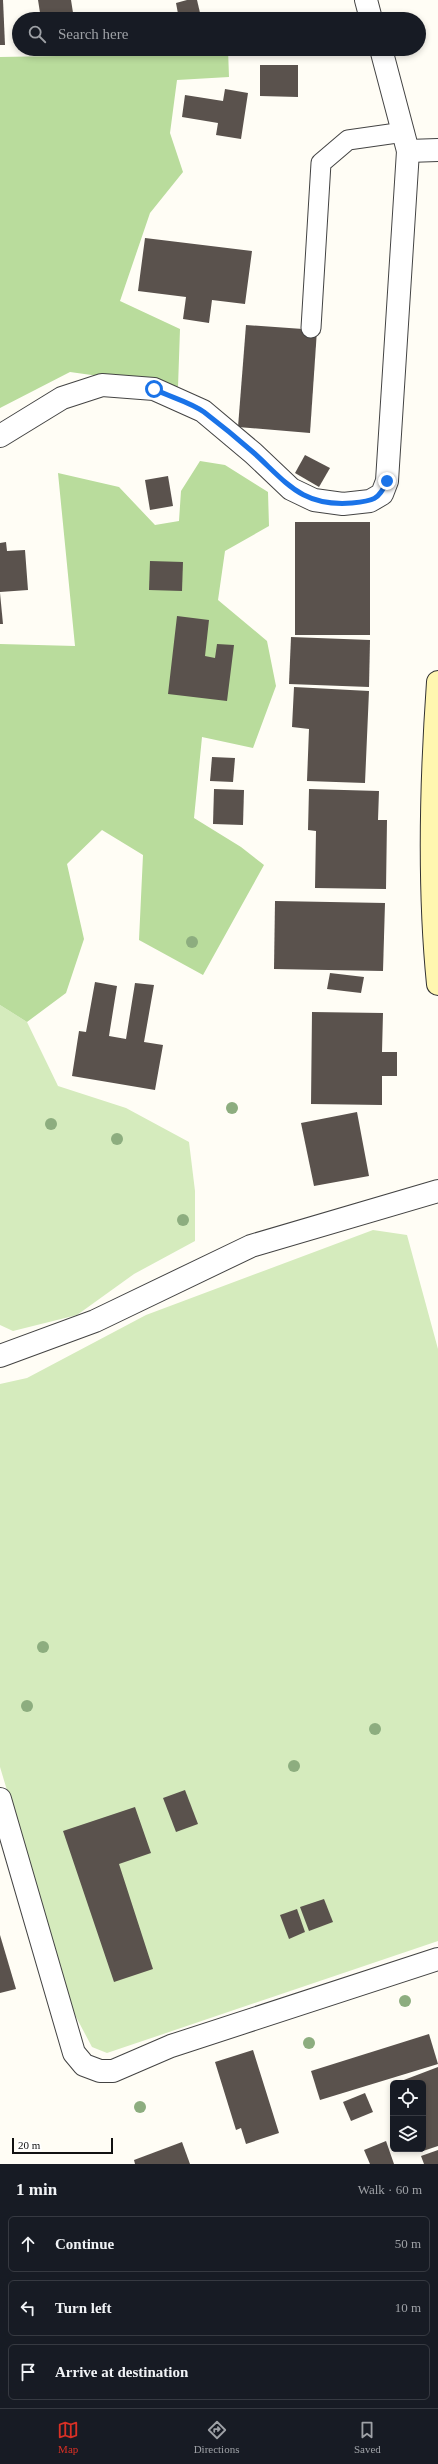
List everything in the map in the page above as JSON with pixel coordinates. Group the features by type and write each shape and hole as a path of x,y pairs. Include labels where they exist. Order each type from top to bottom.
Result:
{"main road":[{"path":"438,682 432,839 432,893 438,984"}],"street":[{"path":"366,0 369,12"},
{"path":"0,436 62,398 102,385 154,389 202,411 253,453 292,489 314,500 343,504 370,501 382,494 387,481 406,142 383,56"},
{"path":"406,142 438,150"},
{"path":"0,1356 94,1321 251,1246 438,1191"},
{"path":"0,1799 74,2053 84,2065 100,2071 113,2071 171,2046 438,1959"}],"lane":[{"path":"310,328 321,163 348,140 406,142"}],"green space":[{"path":"228,56 229,77 177,80 170,133 183,172 150,213 120,301 180,329 178,387 70,372 0,408 0,57"},
{"path":"200,461 225,465 268,492 269,526 225,551 218,600 267,641 276,686 253,748 202,737 194,818 241,847 264,865 203,975 139,940 143,855 102,830 67,864 84,939 66,993 27,1022 0,1005 0,644 75,646 58,473 119,487 155,525 179,521 181,491"},
{"path":"0,1005 27,1022 58,1086 126,1108 189,1142 195,1191 195,1241 134,1274 77,1315 13,1331 0,1325"},
{"path":"373,1230 407,1235 438,1349 438,1941 107,2053 92,2047 74,2013 0,1767 0,1384 27,1378 146,1315"}],"building":[{"path":"0,0 3,0 5,45 0,45"},
{"path":"38,0 71,0 73,12 40,12"},
{"path":"187,0 197,0 200,12 178,12 176,3"},
{"path":"260,65 298,65 298,97 260,96"},
{"path":"225,89 248,93 241,139 216,135 218,123 182,117 185,95 223,101"},
{"path":"145,238 252,251 245,304 212,300 209,323 183,319 186,297 138,291"},
{"path":"246,325 317,330 310,433 238,427"},
{"path":"305,455 330,468 319,487 295,473"},
{"path":"168,476 173,506 150,510 145,480"},
{"path":"295,522 370,522 370,635 295,635"},
{"path":"6,542 7,551 25,550 28,590 0,592 0,543"},
{"path":"150,561 183,562 182,591 149,590"},
{"path":"0,593 3,624 0,624"},
{"path":"177,616 209,620 205,656 215,658 217,644 234,645 227,701 168,694"},
{"path":"291,637 370,640 369,687 289,684"},
{"path":"294,687 369,691 365,783 307,781 309,729 292,727"},
{"path":"212,757 235,758 233,782 210,781"},
{"path":"214,789 244,790 243,825 213,824"},
{"path":"309,789 379,791 378,820 387,820 386,889 315,888 316,831 308,830"},
{"path":"275,901 385,903 383,971 274,969"},
{"path":"330,973 364,977 361,993 327,989"},
{"path":"95,982 117,986 109,1036 126,1039 135,983 154,985 144,1042 163,1045 155,1090 72,1076 79,1031 86,1032"},
{"path":"312,1012 383,1013 382,1052 397,1052 397,1076 382,1076 382,1105 311,1104"},
{"path":"357,1112 369,1176 314,1186 301,1123"},
{"path":"185,1790 198,1824 176,1832 163,1798"},
{"path":"135,1807 151,1853 119,1864 153,1969 114,1982 63,1831"},
{"path":"324,1899 333,1922 309,1931 300,1907"},
{"path":"297,1909 305,1932 289,1939 280,1915"},
{"path":"0,1935 16,1989 0,1993"},
{"path":"429,2034 438,2064 320,2100 311,2071"},
{"path":"253,2050 279,2133 246,2144 241,2128 236,2130 215,2062"},
{"path":"438,2067 438,2146 426,2150 426,2080 404,2080"},
{"path":"365,2093 373,2112 351,2121 343,2102"},
{"path":"386,2141 394,2164 370,2164 364,2150"},
{"path":"182,2142 190,2164 135,2164 134,2160"},
{"path":"438,2150 438,2164 424,2164 421,2156"}],"route":[{"path":"154,389 202,411 253,453 292,489 314,500 343,504 370,501 382,494 387,481"}]}
